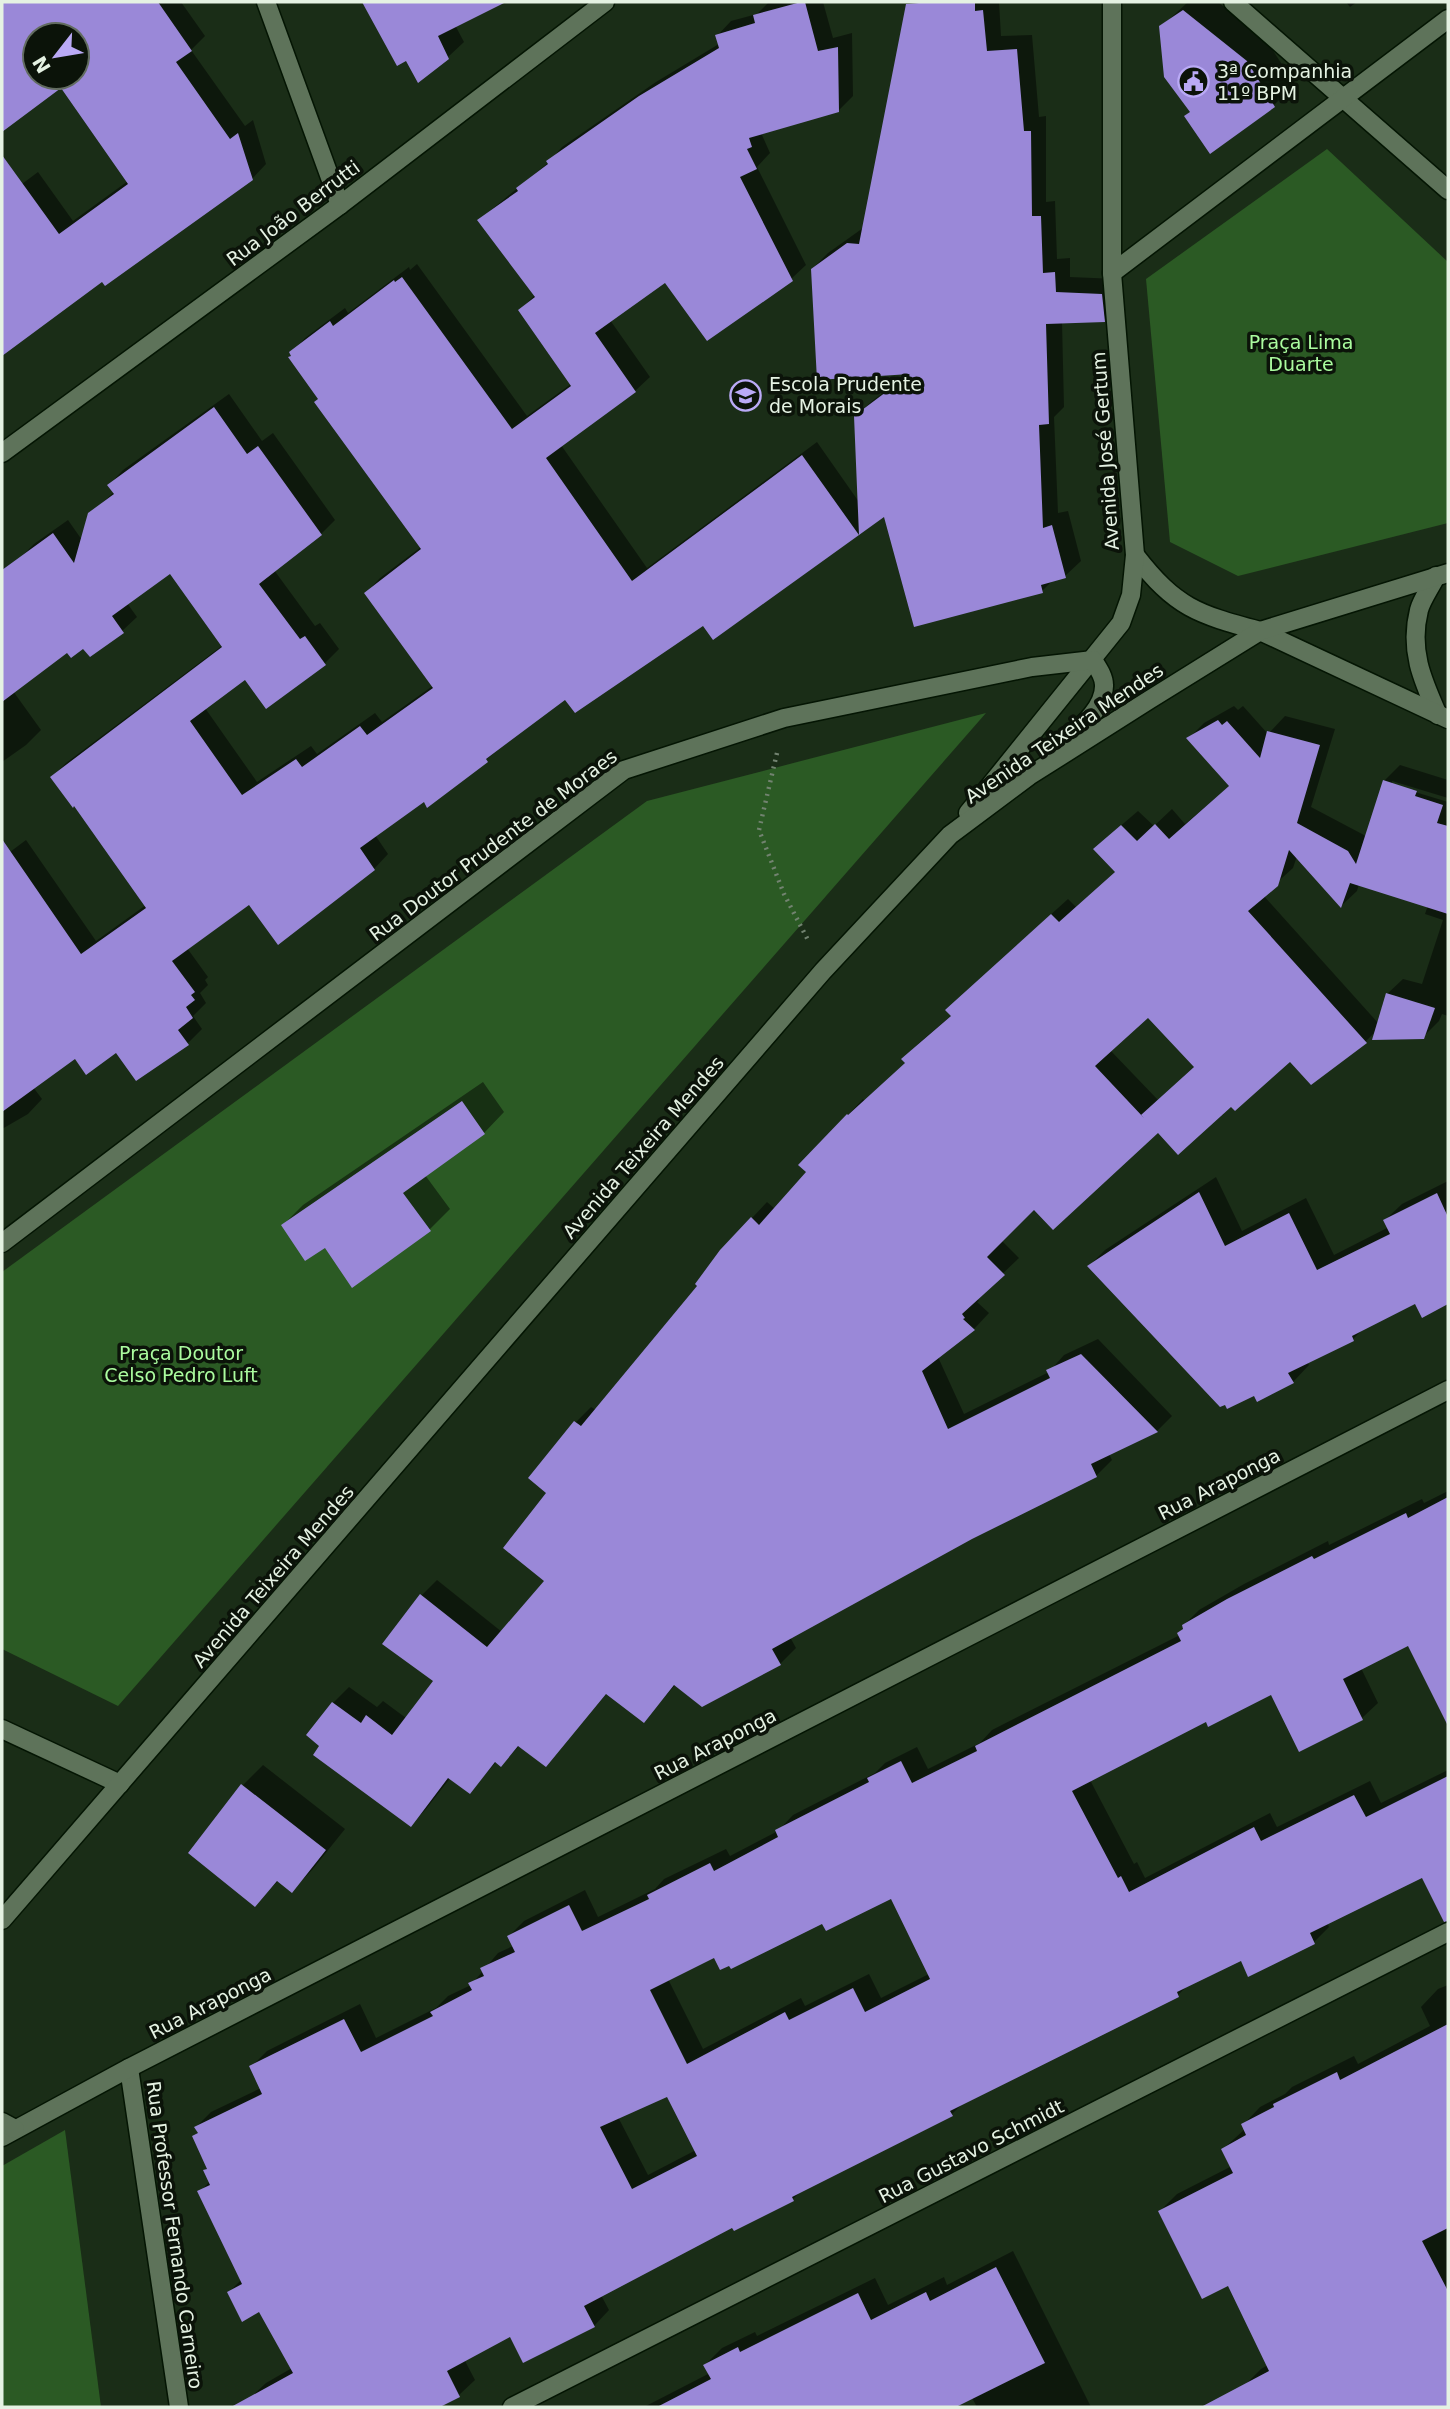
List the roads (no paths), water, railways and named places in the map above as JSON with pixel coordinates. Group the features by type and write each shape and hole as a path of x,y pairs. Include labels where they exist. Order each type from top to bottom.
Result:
{"street":[{"path":"266,2 340,205"},
{"name":"Rua João Berrutti","path":"2,453 340,205 606,2"},
{"name":"Avenida José Gertum","path":"950,835 1121,623 1131,595 1135,555 1112,273 1112,2"},
{"path":"1233,2 1448,190"},
{"path":"1112,273 1448,19"},
{"path":"1135,555 1157,583 1183,605 1216,620 1259,631 1443,717"},
{"path":"1442,574 1420,608 1414,642 1422,680 1443,717"},
{"name":"Avenida Teixeira Mendes","path":"2,1920 823,971 950,835 1029,776 1259,631 1442,574"},
{"path":"1029,776 1078,729 1101,700 1104,685 1093,660"},
{"name":"Rua Doutor Prudente de Moraes","path":"2,1243 625,770 784,718 1032,667 1093,660"},
{"name":"Rua Araponga","path":"6,2129 130,2068 1448,1390"},
{"path":"2,1729 120,1784"},
{"name":"Rua Gustavo Schmidt","path":"512,2407 1448,1933"},
{"name":"Rua Professor Fernando Carneiro","path":"130,2068 179,2407"}],"place":[{"name":"3ª Companhia 11º BPM","path":"1194,82"},
{"name":"Escola Prudente de Morais","path":"746,395"}],"park label":[{"name":"Praça Lima Duarte","path":"1301,353"},
{"name":"Praça Doutor Celso Pedro Luft","path":"181,1364"}]}
